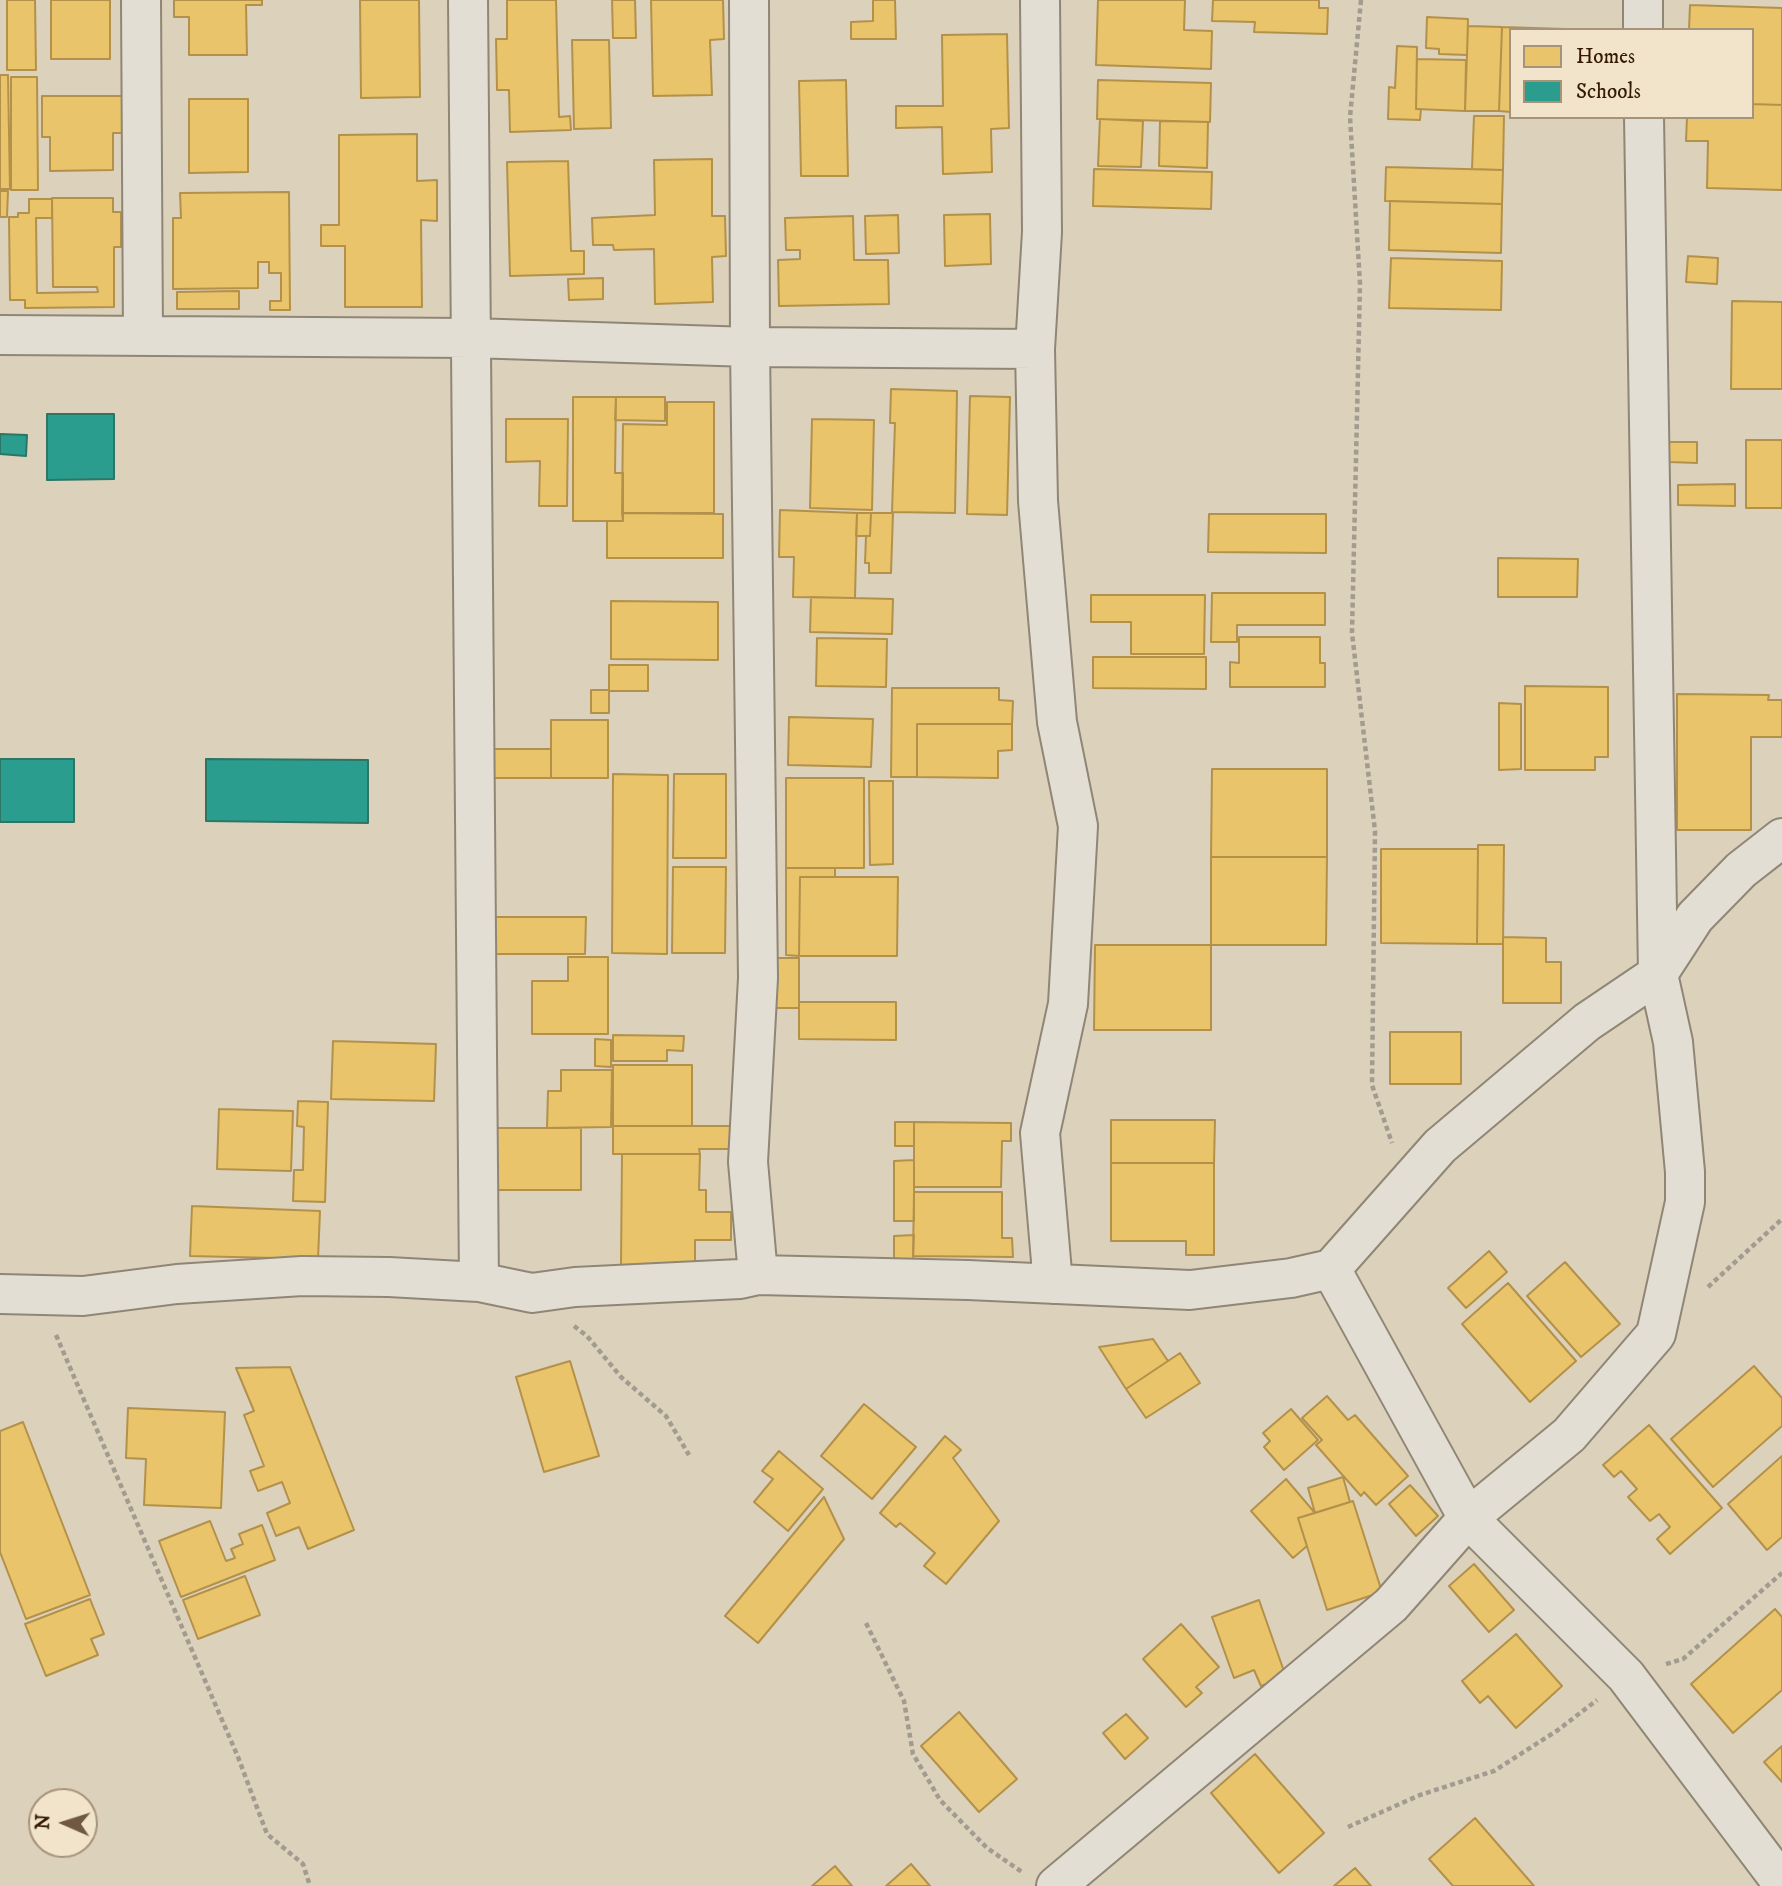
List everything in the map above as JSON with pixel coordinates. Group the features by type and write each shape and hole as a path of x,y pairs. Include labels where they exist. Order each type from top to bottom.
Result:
{"street":[{"path":"141,0 143,336"},
{"path":"468,0 479,1282"},
{"path":"749,0 750,347 758,978 748,1162 758,1275"},
{"path":"1040,0 1042,232 1035,349 1038,501 1057,722 1078,825 1068,1003 1040,1133 1054,1284"},
{"path":"1643,0 1643,28"},
{"path":"1043,1882 1391,1605 1468,1518 1569,1435 1656,1334 1685,1202 1685,1172 1674,1042 1658,974 1644,119"},
{"path":"0,335 471,338 750,347 1035,349"},
{"path":"0,1294 83,1296 177,1284 302,1276 479,1282 532,1293 575,1287 740,1279 758,1275 1190,1290 1291,1278 1331,1269 1440,1146 1587,1022 1658,974 1695,917 1741,870 1782,838"},
{"path":"1331,1269 1468,1518 1626,1676 1782,1883"}],"path":[{"path":"1361,0 1350,117 1360,284 1352,633 1375,831 1372,1085 1406,1184"},
{"path":"1705,1290 1782,1219"},
{"path":"532,1293 587,1336 621,1377 666,1416 689,1455"},
{"path":"38,1294 239,1757 267,1834 303,1864 310,1886"},
{"path":"1348,1828 1420,1795 1493,1771 1558,1730 1626,1676 1684,1659 1782,1573"},
{"path":"866,1623 904,1701 913,1754 940,1800 987,1848 1043,1882"}],"building: Homes":[{"path":"7,0 35,0 36,70 7,70"},
{"path":"51,0 110,0 110,59 51,59"},
{"path":"174,0 262,0 262,5 246,5 247,55 189,55 189,17 174,17"},
{"path":"360,0 419,0 420,97 361,98"},
{"path":"507,0 556,0 559,117 570,116 571,130 510,132 509,90 497,90 496,39 507,39"},
{"path":"612,0 635,0 636,38 613,38"},
{"path":"651,0 723,0 724,39 710,40 712,95 653,96"},
{"path":"873,0 895,0 896,39 851,39 851,22 873,21"},
{"path":"1098,0 1185,0 1184,30 1212,31 1211,69 1096,65"},
{"path":"1213,0 1319,0 1319,8 1328,8 1327,34 1254,32 1255,22 1212,21"},
{"path":"1690,5 1782,8 1782,105 1754,104 1754,28 1689,28"},
{"path":"1427,17 1468,19 1467,55 1439,54 1439,49 1426,48"},
{"path":"1468,26 1502,27 1499,111 1465,111"},
{"path":"1502,27 1533,28 1509,28 1509,112 1499,111"},
{"path":"1007,34 1009,128 991,129 992,172 943,174 942,127 896,128 896,106 943,106 942,35"},
{"path":"572,40 609,40 611,128 574,129"},
{"path":"1397,46 1417,47 1416,109 1421,109 1420,120 1388,119 1389,87 1395,88"},
{"path":"1417,59 1466,60 1465,111 1416,109"},
{"path":"0,75 8,75 10,189 0,189"},
{"path":"11,77 37,77 38,190 11,190"},
{"path":"846,80 848,176 801,176 799,81"},
{"path":"1098,80 1211,83 1210,122 1097,119"},
{"path":"42,96 122,96 122,133 113,133 113,170 50,171 50,137 42,137"},
{"path":"189,99 248,99 248,172 189,173"},
{"path":"1754,104 1782,105 1782,190 1707,188 1708,141 1686,141 1687,119 1754,119"},
{"path":"1474,116 1504,116 1503,170 1472,169"},
{"path":"1100,119 1143,121 1141,167 1098,166"},
{"path":"1160,121 1208,122 1207,168 1159,166"},
{"path":"417,134 417,181 437,180 437,221 421,220 422,307 345,307 345,246 321,246 321,225 339,225 339,135"},
{"path":"712,159 712,216 725,216 726,256 712,257 713,302 655,304 654,249 614,250 613,245 593,245 592,218 655,215 654,160"},
{"path":"568,161 571,251 584,251 584,274 510,276 507,162"},
{"path":"1386,167 1503,170 1502,204 1385,201"},
{"path":"1094,169 1212,172 1211,209 1093,206"},
{"path":"0,191 8,191 7,217 0,217"},
{"path":"289,192 290,310 270,310 270,301 281,301 281,273 269,273 269,262 258,262 258,288 173,289 173,218 181,218 180,193"},
{"path":"52,198 113,198 113,212 121,212 121,247 114,247 114,307 25,308 25,300 10,300 9,217 18,217 18,213 29,213 29,199 52,199 52,218 36,218 37,293 98,292 97,287 53,287"},
{"path":"1390,201 1502,204 1501,253 1389,250"},
{"path":"990,214 991,264 945,266 944,215"},
{"path":"898,215 899,253 866,254 865,216"},
{"path":"853,216 854,260 888,260 889,304 779,306 778,260 800,259 800,250 786,250 785,218"},
{"path":"1688,256 1718,258 1717,284 1686,282"},
{"path":"1391,258 1502,261 1501,310 1389,308"},
{"path":"603,278 603,299 569,300 568,279"},
{"path":"239,291 239,309 177,309 177,292"},
{"path":"1732,301 1782,302 1782,389 1731,389"},
{"path":"891,389 957,391 955,513 892,512 895,423 890,423"},
{"path":"970,396 1010,397 1007,515 967,514"},
{"path":"573,397 616,397 615,473 623,473 623,521 573,521"},
{"path":"616,397 665,397 665,421 615,420"},
{"path":"667,402 714,402 714,513 622,513 623,424 667,425"},
{"path":"506,419 568,419 567,506 539,506 540,461 506,462"},
{"path":"812,419 874,420 872,510 810,508"},
{"path":"1746,440 1782,440 1782,508 1746,508"},
{"path":"1668,442 1697,442 1697,463 1669,462"},
{"path":"1735,484 1735,506 1678,505 1678,485"},
{"path":"780,510 857,513 855,598 793,597 794,557 779,557"},
{"path":"622,513 723,514 723,558 607,558 607,521 623,521"},
{"path":"857,513 871,513 870,536 856,536"},
{"path":"871,513 893,513 891,573 869,573 869,563 865,563 866,536 870,536"},
{"path":"1209,514 1326,514 1326,553 1208,552"},
{"path":"1498,558 1578,559 1577,597 1498,597"},
{"path":"1212,593 1325,593 1325,625 1237,625 1237,642 1211,642"},
{"path":"1091,595 1205,595 1204,654 1131,654 1131,622 1091,622"},
{"path":"811,597 893,599 892,634 810,632"},
{"path":"611,601 718,602 718,660 611,659"},
{"path":"1239,637 1320,637 1320,663 1325,663 1325,687 1230,687 1230,662 1239,663"},
{"path":"817,638 887,639 886,687 816,686"},
{"path":"1093,657 1206,657 1206,689 1093,688"},
{"path":"609,665 648,665 648,691 609,691"},
{"path":"1525,686 1608,687 1608,757 1595,757 1595,770 1525,770"},
{"path":"892,688 999,688 999,700 1013,701 1012,724 917,724 917,777 891,777"},
{"path":"591,690 609,690 609,713 591,713"},
{"path":"1677,694 1769,695 1768,700 1782,700 1782,737 1751,737 1751,830 1677,830"},
{"path":"1499,703 1521,704 1521,769 1499,770"},
{"path":"789,717 873,719 871,767 788,765"},
{"path":"551,720 608,720 608,778 551,778"},
{"path":"917,724 1012,724 1012,750 998,751 998,778 917,777"},
{"path":"490,749 551,749 551,778 490,778"},
{"path":"1212,769 1327,769 1327,857 1211,857"},
{"path":"613,774 668,775 667,954 612,953"},
{"path":"674,774 726,774 726,858 673,858"},
{"path":"786,778 864,778 864,868 786,868"},
{"path":"869,781 893,781 893,864 870,865"},
{"path":"1478,845 1504,845 1503,944 1477,944"},
{"path":"1381,849 1478,849 1477,944 1381,943"},
{"path":"1211,857 1327,857 1326,945 1211,945"},
{"path":"673,867 726,867 725,953 672,953"},
{"path":"786,868 835,868 835,877 800,877 799,956 786,955"},
{"path":"800,877 898,877 897,956 799,956"},
{"path":"493,917 586,917 585,954 493,954"},
{"path":"1503,937 1546,938 1546,962 1561,962 1561,1003 1503,1003"},
{"path":"1095,945 1211,945 1211,1030 1094,1030"},
{"path":"568,957 608,957 608,1034 532,1034 532,981 568,981"},
{"path":"776,958 799,958 799,1008 775,1008"},
{"path":"799,1002 896,1002 896,1040 799,1039"},
{"path":"1390,1032 1461,1032 1461,1084 1390,1084"},
{"path":"613,1035 684,1036 683,1051 667,1050 667,1061 613,1061"},
{"path":"595,1039 611,1040 611,1067 595,1066"},
{"path":"333,1041 436,1044 434,1101 331,1099"},
{"path":"613,1065 692,1065 692,1126 613,1126"},
{"path":"561,1070 612,1070 611,1127 547,1128 548,1091 561,1091"},
{"path":"298,1101 328,1102 325,1202 293,1201 294,1170 303,1170 304,1127 297,1126"},
{"path":"219,1109 293,1111 291,1171 217,1169"},
{"path":"1111,1120 1215,1120 1214,1163 1111,1163"},
{"path":"895,1122 914,1122 914,1146 895,1146"},
{"path":"914,1122 1011,1123 1011,1141 1002,1141 1001,1187 914,1187"},
{"path":"613,1126 735,1126 735,1149 699,1149 700,1154 613,1154"},
{"path":"495,1128 581,1128 581,1190 495,1190"},
{"path":"622,1154 700,1154 699,1190 706,1190 706,1212 731,1212 731,1240 695,1240 695,1265 621,1265"},
{"path":"914,1160 914,1221 894,1221 894,1161"},
{"path":"1111,1163 1214,1163 1214,1255 1186,1255 1186,1241 1111,1241"},
{"path":"914,1192 1002,1192 1002,1238 1012,1238 1013,1257 913,1256"},
{"path":"192,1206 320,1211 318,1259 190,1256"},
{"path":"914,1235 913,1262 894,1261 894,1236"},
{"path":"1489,1251 1507,1272 1466,1308 1448,1288"},
{"path":"1565,1262 1620,1324 1581,1357 1527,1296"},
{"path":"1508,1283 1576,1361 1530,1402 1462,1324"},
{"path":"1153,1339 1168,1361 1126,1389 1099,1347"},
{"path":"1180,1353 1200,1383 1146,1418 1126,1389"},
{"path":"570,1361 599,1456 544,1472 516,1377"},
{"path":"1754,1366 1782,1398 1782,1426 1713,1487 1671,1439"},
{"path":"290,1367 354,1530 308,1549 299,1527 276,1536 267,1513 290,1503 282,1482 258,1491 250,1471 264,1466 244,1415 254,1411 236,1368"},
{"path":"1327,1396 1348,1420 1355,1415 1408,1476 1376,1505 1364,1492 1361,1496 1316,1445 1322,1440 1302,1418"},
{"path":"864,1404 916,1447 872,1499 821,1456"},
{"path":"128,1408 225,1412 221,1508 144,1505 146,1459 126,1458"},
{"path":"1291,1409 1318,1440 1284,1470 1264,1447 1270,1441 1263,1433"},
{"path":"23,1422 90,1595 26,1619 0,1552 0,1431"},
{"path":"1649,1425 1722,1508 1670,1554 1657,1539 1670,1527 1659,1514 1650,1521 1628,1497 1637,1489 1621,1471 1614,1477 1603,1465"},
{"path":"945,1436 961,1450 953,1458 999,1521 946,1584 924,1566 935,1553 900,1523 896,1527 880,1513"},
{"path":"779,1451 823,1489 788,1531 754,1502 773,1479 762,1471"},
{"path":"1782,1456 1782,1537 1767,1550 1728,1504"},
{"path":"1343,1477 1350,1502 1315,1513 1308,1488"},
{"path":"1286,1479 1315,1513 1298,1518 1307,1546 1293,1558 1251,1511"},
{"path":"1410,1485 1438,1516 1416,1536 1389,1504"},
{"path":"824,1497 844,1539 758,1643 725,1616"},
{"path":"1353,1501 1382,1592 1327,1610 1298,1518"},
{"path":"210,1521 226,1561 235,1558 231,1549 243,1544 239,1534 262,1525 275,1560 181,1597 159,1541"},
{"path":"1474,1564 1514,1610 1489,1632 1449,1586"},
{"path":"245,1576 260,1615 198,1639 183,1600"},
{"path":"90,1599 104,1634 91,1639 98,1655 46,1676 25,1624"},
{"path":"1259,1600 1286,1677 1261,1686 1254,1670 1234,1678 1212,1617"},
{"path":"1775,1609 1782,1617 1782,1690 1733,1733 1691,1684"},
{"path":"1181,1624 1219,1667 1196,1687 1202,1693 1186,1707 1143,1659"},
{"path":"1516,1634 1562,1686 1516,1728 1488,1696 1480,1703 1462,1681"},
{"path":"959,1712 1017,1779 979,1812 921,1746"},
{"path":"1126,1714 1148,1738 1125,1759 1103,1733"},
{"path":"1782,1746 1782,1782 1764,1762"},
{"path":"1255,1754 1324,1833 1279,1873 1211,1793"},
{"path":"1475,1818 1534,1886 1453,1886 1429,1859"},
{"path":"911,1864 930,1886 886,1886"},
{"path":"835,1866 852,1886 812,1886"},
{"path":"1355,1868 1371,1886 1334,1886"}],"building: Schools":[{"path":"47,414 114,414 114,479 47,480"},
{"path":"0,434 27,435 26,456 0,454"},
{"path":"0,759 74,759 74,822 0,822"},
{"path":"206,759 368,760 368,823 206,821"}]}
